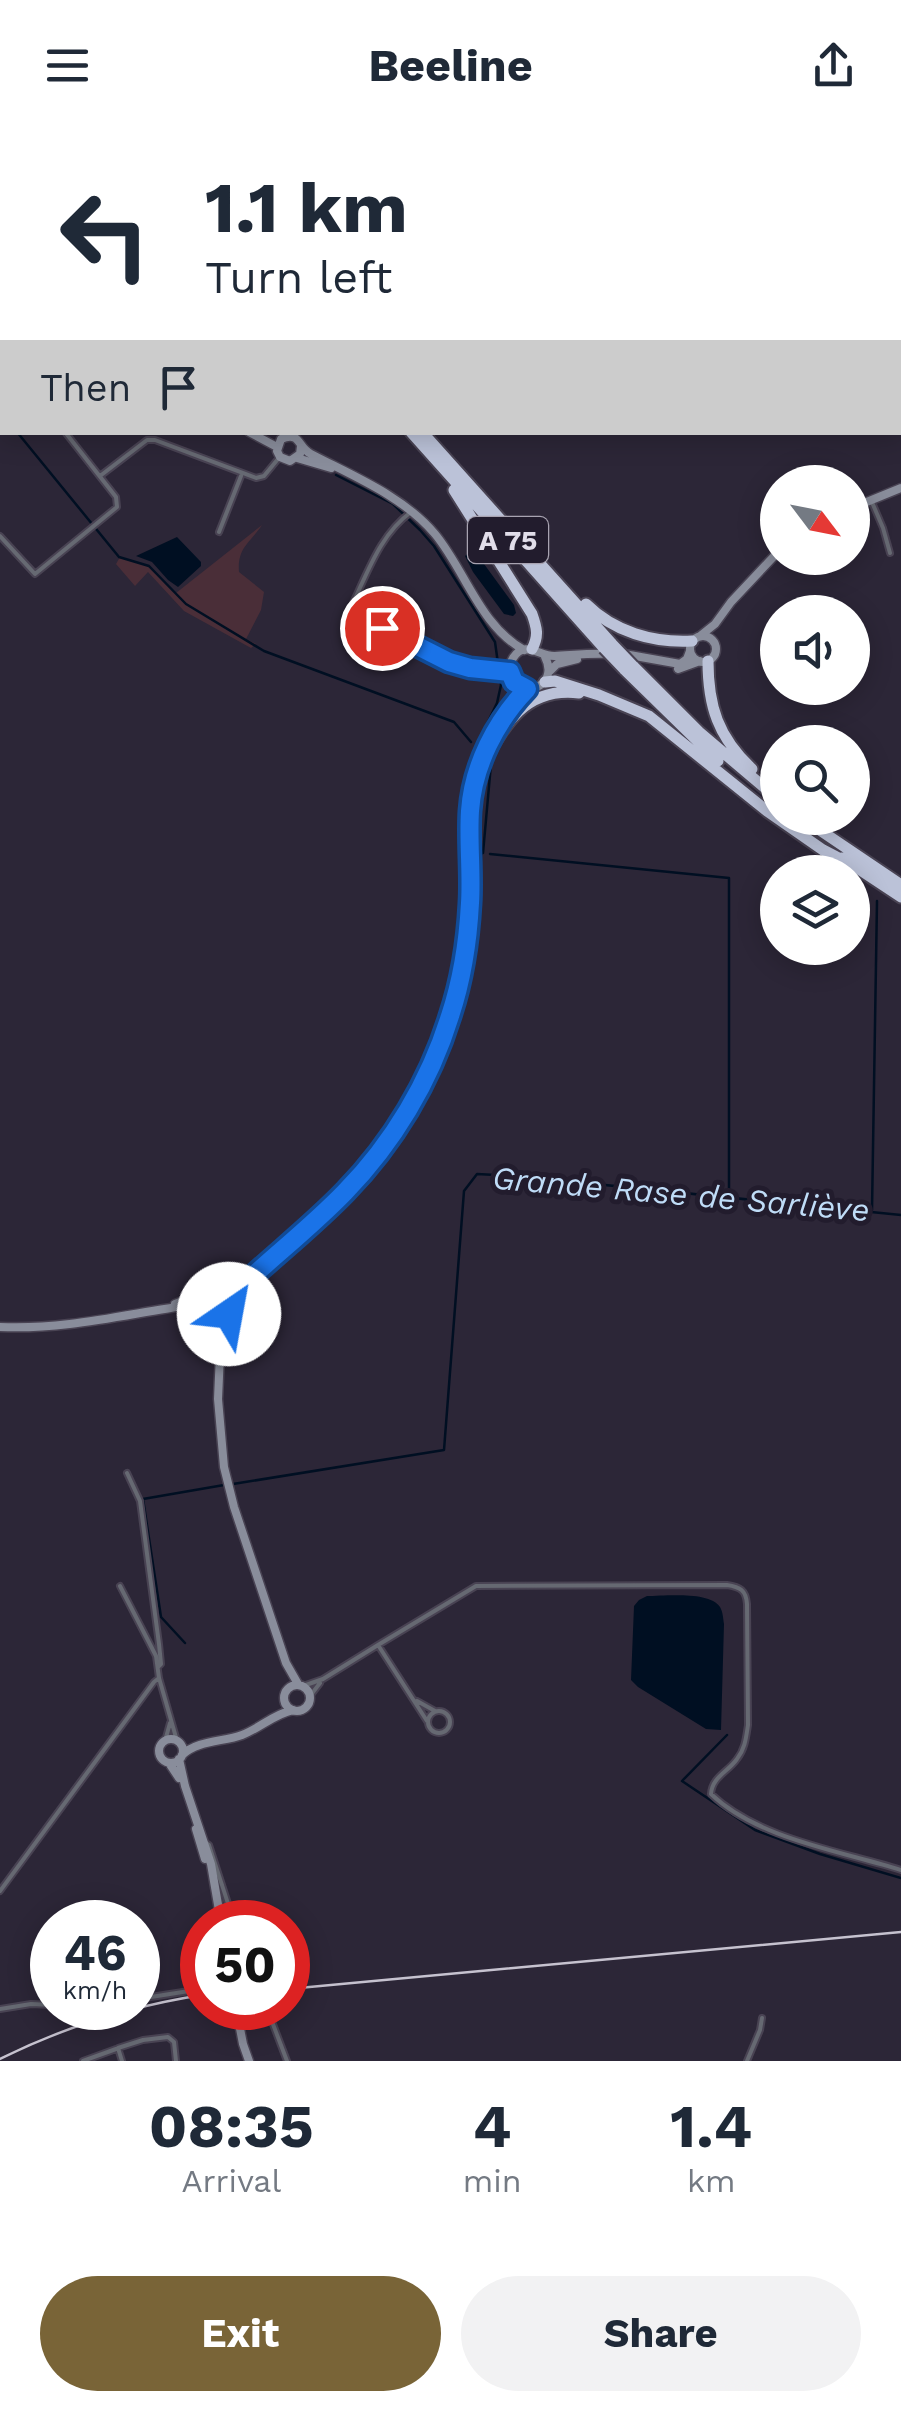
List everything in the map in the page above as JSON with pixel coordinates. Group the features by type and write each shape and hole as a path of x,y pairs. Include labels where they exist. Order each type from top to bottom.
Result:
{"highway":[{"path":"411,435 461,500 532,614 537,639 528,649"},
{"name":"A 75","path":"412,435 710,754 760,795"},
{"name":"A 75","path":"425,435 608,646"},
{"path":"528,550 606,622 638,635 694,643"},
{"path":"704,661 718,725 738,754 760,774"},
{"name":"A 75","path":"629,668 760,784"},
{"path":"547,677 634,708 666,727 768,811 823,850 842,855"},
{"path":"477,774 513,716 542,696 570,692 634,708"},
{"path":"814,835 844,855"},
{"path":"822,835 845,855"},
{"path":"826,835 845,855"},
{"path":"870,869 901,885"},
{"path":"870,874 901,897"}],"main road":[{"path":"291,439 280,457 324,464 352,476"},
{"path":"291,439 297,458"},
{"path":"291,439 437,536 502,634 513,658"},
{"path":"871,500 901,488"},
{"path":"502,634 546,657 633,654 680,664 687,659 694,643 760,571"},
{"path":"528,649 503,670 527,689 537,688 557,664 587,656 634,657 680,669 704,661 716,651 715,634 724,612"},
{"path":"694,643 710,637 714,641"},
{"path":"694,643 694,658 704,661"},
{"path":"546,657 547,677"},
{"path":"218,1378 224,1332 232,1311 242,1303 249,1281 347,1190 384,1145 416,1095 442,1041 458,988 468,933 470,812 477,774 513,693 514,682"},
{"path":"501,721 527,689"},
{"path":"156,1310 200,1294 218,1273 245,1272 292,1241"},
{"path":"236,1274 246,1290"},
{"path":"206,1287 207,1299 220,1318 220,1444 230,1491 286,1663 288,1688 284,1701 266,1722"},
{"path":"0,1327 54,1327 190,1305 232,1311"},
{"path":"169,1763 194,1747 240,1736 284,1712 306,1707 310,1696 286,1663"},
{"path":"288,1688 301,1685"},
{"path":"284,1701 293,1710"},
{"path":"211,1742 165,1741 160,1753 176,1770 216,1896"},
{"path":"178,1742 185,1786 205,1842 217,1900"},
{"path":"240,2030 250,2061"}],"street":[{"path":"0,536 35,574 114,512 118,502 67,435"},
{"path":"100,476 146,440 256,478 264,476 280,457"},
{"path":"219,532 242,474"},
{"path":"871,500 890,553"},
{"path":"407,515 380,545 353,602 355,615 449,662 503,670"},
{"path":"0,1892 156,1680 161,1664 140,1501 127,1472"},
{"path":"120,1586 159,1666"},
{"path":"301,1685 324,1679 476,1586 730,1586 743,1590 748,1725 740,1756 710,1788 715,1798 788,1837 901,1870"},
{"path":"378,1646 428,1726 433,1732 447,1729 448,1715 414,1698"},
{"path":"310,1696 324,1679"},
{"path":"156,1680 178,1742"},
{"path":"428,1721 435,1711"},
{"path":"165,1741 170,1718"},
{"path":"190,1809 202,1840 210,1845 227,1900"},
{"path":"0,2009 30,2004"},
{"path":"747,2061 762,2018"},
{"path":"275,2030 287,2061"},
{"path":"83,2061 143,2040 168,2037 174,2042 176,2061"},
{"path":"118,2048 122,2061"}],"shaded area":[{"path":"262,525 245,546 239,564 239,572 264,592 261,610 246,639 256,644 251,648 184,611 148,572 135,586 116,564 120,557 145,564 176,593"}],"water":[{"path":"177,537 201,562 178,587 152,562 136,556"},
{"path":"470,551 476,553 514,605 513,616 504,614 473,572 465,556"},
{"path":"647,1596 697,1596 720,1607 724,1624 721,1730 706,1729 631,1680 634,1606"}],"waterway":[{"path":"19,435 119,557 149,566 186,604 264,651 454,722 471,742"},
{"path":"336,475 393,504 420,530 495,642 501,685 497,703 476,747 483,755"},
{"path":"483,853 491,764 488,762"},
{"path":"469,979 483,853"},
{"path":"490,854 729,878 729,1197"},
{"path":"872,1210 877,901"},
{"name":"Grande Rase de Sarliève","path":"233,1484 444,1450 464,1191 477,1174 901,1215"},
{"name":"Grande Rase de Sarliève","path":"185,1643 161,1617 143,1499 224,1485"},
{"path":"727,1735 682,1781 755,1830 901,1878"}],"railway":[{"path":"310,1987 901,1932"},
{"path":"0,2059 99,2019 180,1999"}],"route":[{"path":"229,1314 242,1303 255,1274 366,1170 404,1117 430,1068 451,1014 468,933 470,812 477,774 501,721 527,689 514,682 510,672 449,662 382,628"}]}
